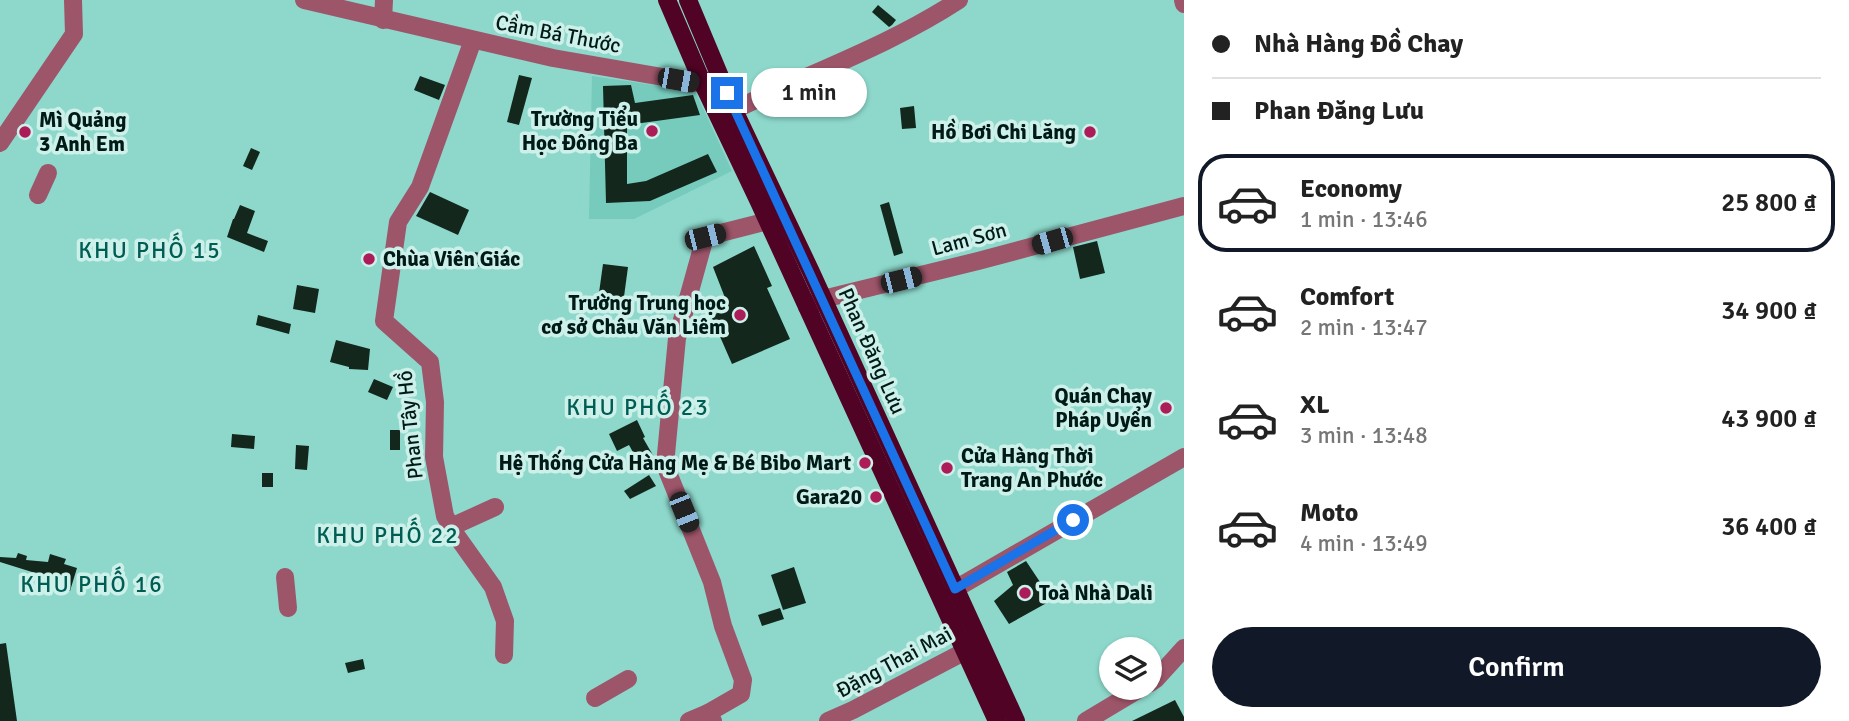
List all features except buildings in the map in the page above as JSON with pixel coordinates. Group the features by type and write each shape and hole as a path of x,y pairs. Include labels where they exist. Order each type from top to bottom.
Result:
{"main road":[{"name":"Phan Đăng Lưu","path":"667,0 703,84 726,113 972,647 1016,721"},
{"name":"Phan Đăng Lưu","path":"688,0 720,76 726,113 768,221 815,303 955,589 997,721"}],"street":[{"path":"0,143 75,34 73,0"},
{"name":"Cầm Bá Thước","path":"304,0 553,58 703,84"},
{"path":"383,20 384,0"},
{"path":"726,113 896,37 959,0"},
{"name":"Phan Tây Hồ","path":"473,40 421,187 398,222 384,321 430,362 435,402 434,457 444,516 493,587 505,621 504,655"},
{"path":"703,84 720,76"},
{"path":"38,195 48,173"},
{"name":"Lam Sơn","path":"815,303 1184,206"},
{"path":"689,721 710,717 741,694 743,680 723,626 712,582 665,465 677,338 705,237 768,221"},
{"path":"955,589 1184,457"},
{"path":"451,527 495,506"},
{"path":"285,577 288,608"},
{"name":"Đặng Thai Mai","path":"828,721 972,647"},
{"path":"1162,672 1184,648"},
{"path":"594,698 628,679"},
{"path":"1086,721 1121,700"}],"shaded area":[{"name":"Trường Tiểu Học Đông Ba","path":"592,76 695,91 732,171 634,219 589,219"}],"place":[{"name":"Trường Tiểu Học Đông Ba","path":"652,131"},
{"name":"Mì Quảng 3 Anh Em","path":"25,132"},
{"name":"Hồ Bơi Chi Lăng","path":"1090,132"},
{"name":"Chùa Viên Giác","path":"369,259"},
{"name":"Trường Trung học cơ sở Châu Văn Liêm","path":"740,315"},
{"name":"Quán Chay Pháp Uyển","path":"1166,408"},
{"name":"Hệ Thống Cửa Hàng Mẹ & Bé Bibo Mart","path":"865,463"},
{"name":"Cửa Hàng Thời Trang An Phước","path":"947,468"},
{"name":"Gara20","path":"876,497"},
{"name":"Toà Nhà Dali","path":"1025,593"}],"district":[{"name":"KHU PHỐ 15","path":"150,250"},
{"name":"KHU PHỐ 23","path":"638,407"},
{"name":"KHU PHỐ 22","path":"388,535"},
{"name":"KHU PHỐ 16","path":"92,584"}],"route":[{"path":"727,93 955,589 1073,520"}]}
